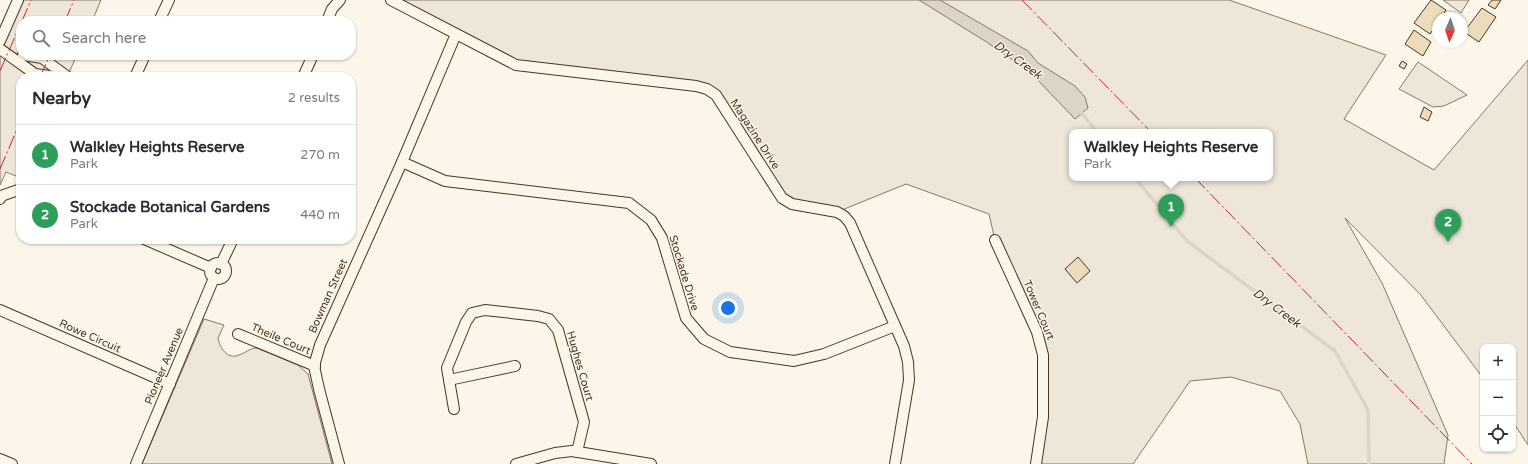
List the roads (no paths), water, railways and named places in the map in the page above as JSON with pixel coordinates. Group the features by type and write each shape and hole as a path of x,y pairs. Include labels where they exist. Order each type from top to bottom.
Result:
{"street":[{"path":"0,42 18,0"},
{"path":"161,16 169,0"},
{"path":"329,16 332,9 340,0"},
{"name":"Magazine Drive","path":"391,0 516,65 696,86 707,88 712,91 718,97 782,198 792,204 837,212 847,219 852,228 906,353 909,380 895,464"},
{"name":"Bowman Street","path":"338,464 314,366 320,345 402,162 456,34"},
{"path":"2,50 16,54"},
{"path":"2,50 32,72"},
{"path":"45,60 61,72"},
{"path":"137,72 143,60"},
{"path":"305,72 311,60"},
{"name":"Stockade Drive","path":"402,162 445,181 629,204 650,220 662,238 686,318 704,339 730,352 794,361 824,354 895,326"},
{"path":"0,198 1,196 16,191"},
{"name":"Tower Court","path":"995,240 1037,332 1043,354 1044,417 1036,464"},
{"path":"154,244 221,278 225,274 226,269 221,264 215,264 213,273"},
{"path":"221,264 231,244"},
{"name":"Pioneer Avenue","path":"136,464 170,384 213,273"},
{"name":"Rowe Circuit","path":"0,310 170,384"},
{"name":"Hughes Court","path":"454,409 447,368 466,322 472,313 485,310 538,316 549,319 558,330 584,422 577,452"},
{"name":"Theile Court","path":"238,334 314,366"},
{"path":"449,380 515,366"},
{"path":"516,464 555,454 577,452 651,464"},
{"path":"0,459 12,464"}],"water":[{"path":"919,0 940,0 1028,51 1038,63 1075,86 1085,97 1088,108 1075,119 1029,71 985,41"}],"waterway":[{"name":"Dry Creek","path":"1079,110 1095,129"},
{"name":"Dry Creek","path":"1137,181 1187,241 1335,351 1368,410 1369,464"}],"place":[{"name":"Walkley Heights Reserve","path":"1171,227"},
{"name":"Stockade Botanical Gardens","path":"1448,242"}]}
